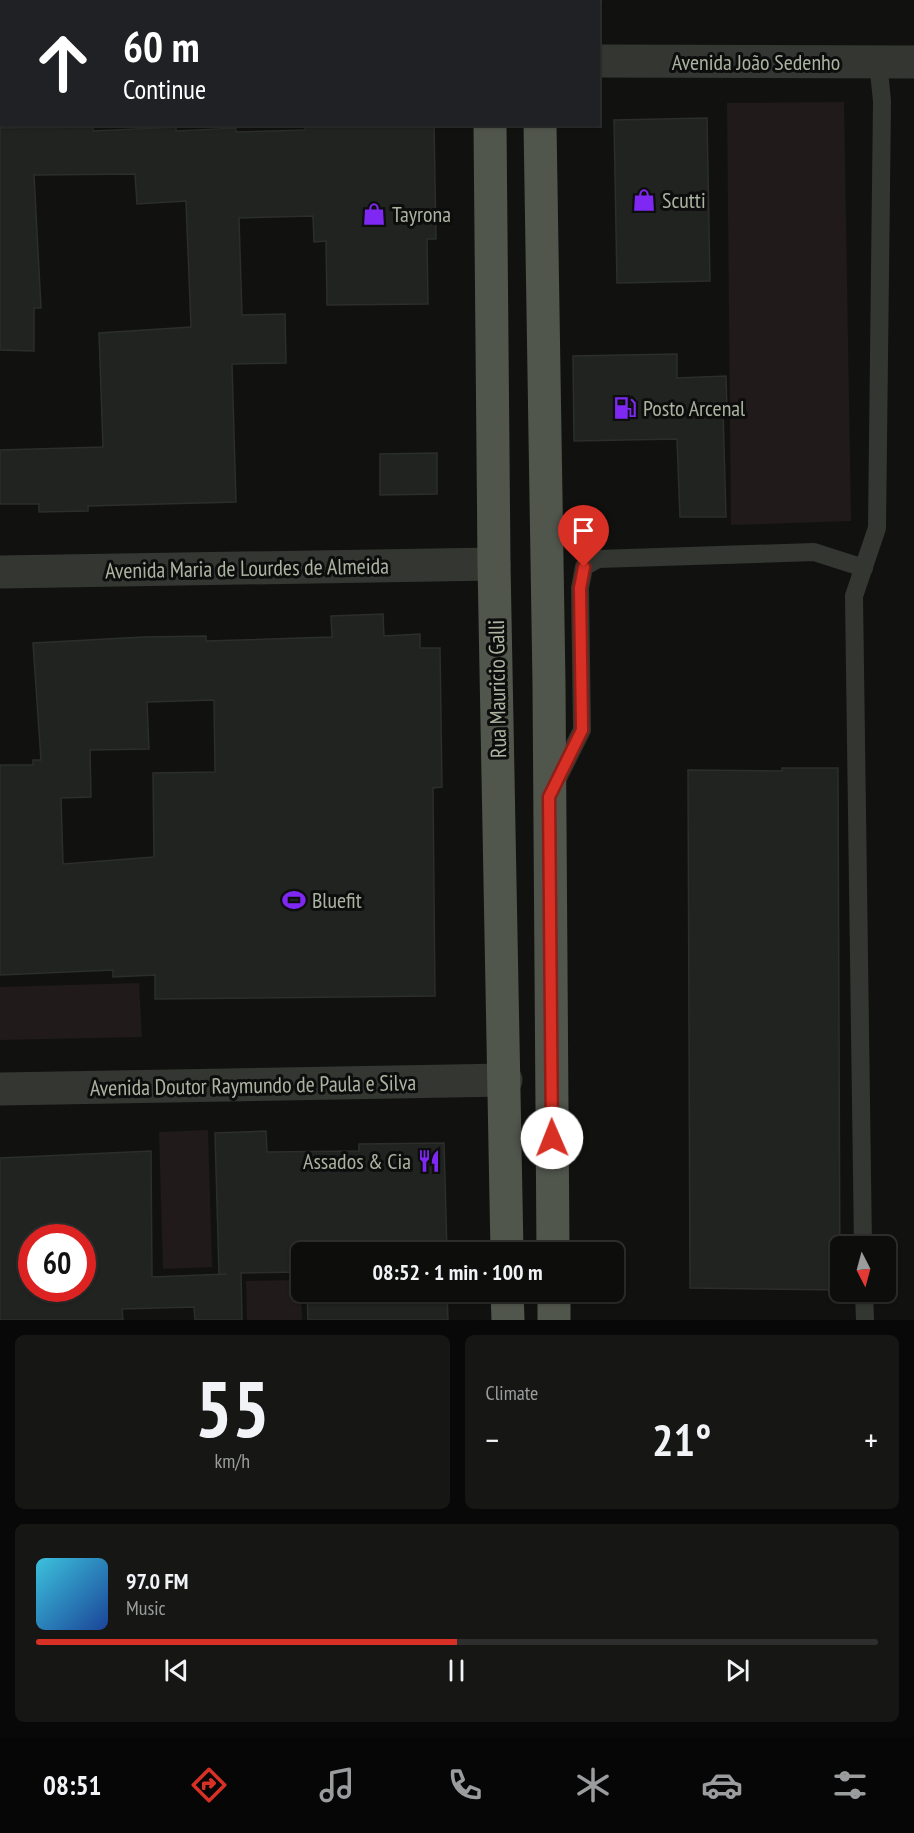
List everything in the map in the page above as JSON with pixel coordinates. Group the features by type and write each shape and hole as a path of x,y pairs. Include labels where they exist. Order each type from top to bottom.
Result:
{"main road":[{"name":"Rua Mauricio Galli","path":"490,126 494,564 506,1080 507,1242"},
{"path":"540,126 553,1242"},
{"path":"507,1302 508,1320"},
{"path":"554,1302 554,1320"}],"street":[{"name":"Avenida João Sedenho","path":"600,61 914,62"},
{"name":"Avenida Maria de Lourdes de Almeida","path":"0,572 494,564"},
{"name":"Avenida Doutor Raymundo de Paula e Silva","path":"0,1089 506,1080"}],"lane":[{"path":"864,1236 854,596 877,528 882,101 878,62"},
{"path":"549,797 582,730 580,588 584,567 598,559 814,552 864,568"},
{"path":"864,1302 865,1320"}],"shaded area":[{"path":"844,102 851,521 731,525 727,103"},
{"path":"139,983 142,1037 0,1040 0,987"},
{"path":"208,1130 212,1267 163,1269 159,1132"},
{"path":"291,1280 291,1302 302,1302 302,1320 247,1320 246,1281"}],"building":[{"path":"707,118 710,281 617,283 614,120"},
{"path":"305,126 434,126 436,239 427,239 428,304 327,305 326,241 314,242 313,216 239,218 242,315 285,314 286,363 232,364 236,502 88,506 88,511 39,512 39,504 0,504 0,450 103,447 99,333 191,327 186,201 137,204 135,174 34,175 41,308 34,308 34,351 0,350 0,128 93,127 93,131 176,127 176,131 236,128 236,132 305,130"},
{"path":"677,354 677,378 726,376 727,410 723,410 726,517 680,517 677,439 574,441 573,356"},
{"path":"437,453 437,494 380,495 380,454"},
{"path":"383,614 384,636 420,634 420,648 440,648 442,787 433,788 435,996 155,999 155,975 113,977 113,970 0,975 0,765 33,765 33,760 41,760 33,643 144,637 206,636 206,641 332,637 331,616","holes":["214,700 215,772 153,773 154,857 63,864 61,798 91,797 90,750 149,749 147,702"]},
{"path":"782,768 838,768 840,1236 830,1236 830,1290 690,1288 688,770 782,771"},
{"path":"266,1131 267,1152 359,1151 359,1144 444,1143 447,1242 291,1242 291,1272 241,1273 242,1320 195,1320 194,1307 122,1309 123,1320 0,1320 0,1158 151,1151 152,1277 227,1274 219,1274 215,1133"},
{"path":"307,1302 447,1302 448,1320 308,1320"}],"place":[{"name":"Scutti","path":"644,200"},
{"name":"Tayrona","path":"374,214"},
{"name":"Posto Arcenal","path":"625,408"},
{"name":"Bluefit","path":"294,900"},
{"name":"Assados & Cia","path":"429,1161"}],"route":[{"path":"552,1138 549,797 582,730 580,588 584,567"}]}
